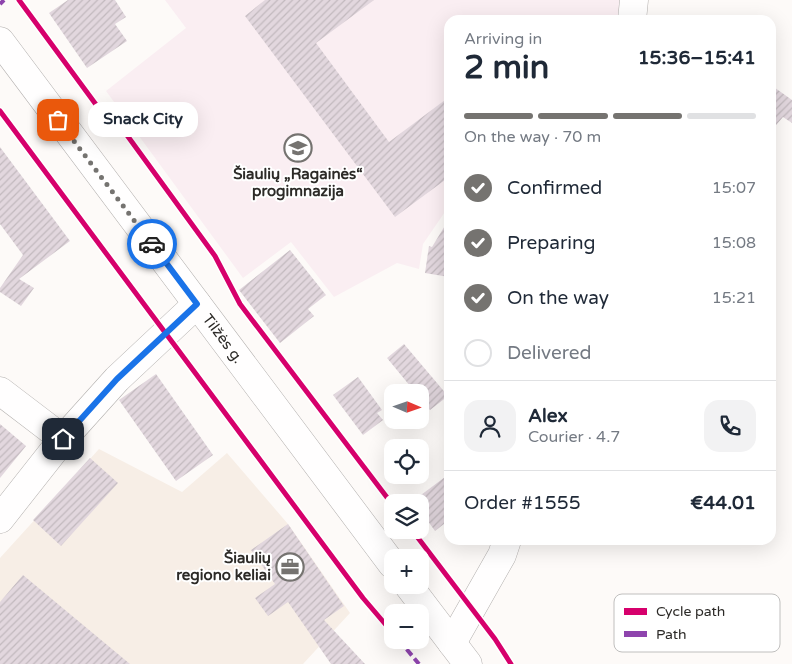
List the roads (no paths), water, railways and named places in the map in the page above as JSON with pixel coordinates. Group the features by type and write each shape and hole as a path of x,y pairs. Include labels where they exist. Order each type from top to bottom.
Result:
{"main road":[{"path":"632,15 634,0"},
{"name":"Tilžės g.","path":"0,42 384,553"},
{"path":"0,518 63,439 117,379 197,304"},
{"path":"0,391 63,439"},
{"path":"460,654 505,545"},
{"path":"415,594 460,654"}],"place":[{"name":"Snack City","path":"58,120"},
{"name":"Šiaulių „Ragainės“ progimnazija","path":"298,148"},
{"name":"Šiaulių regiono keliai","path":"290,567"}]}
